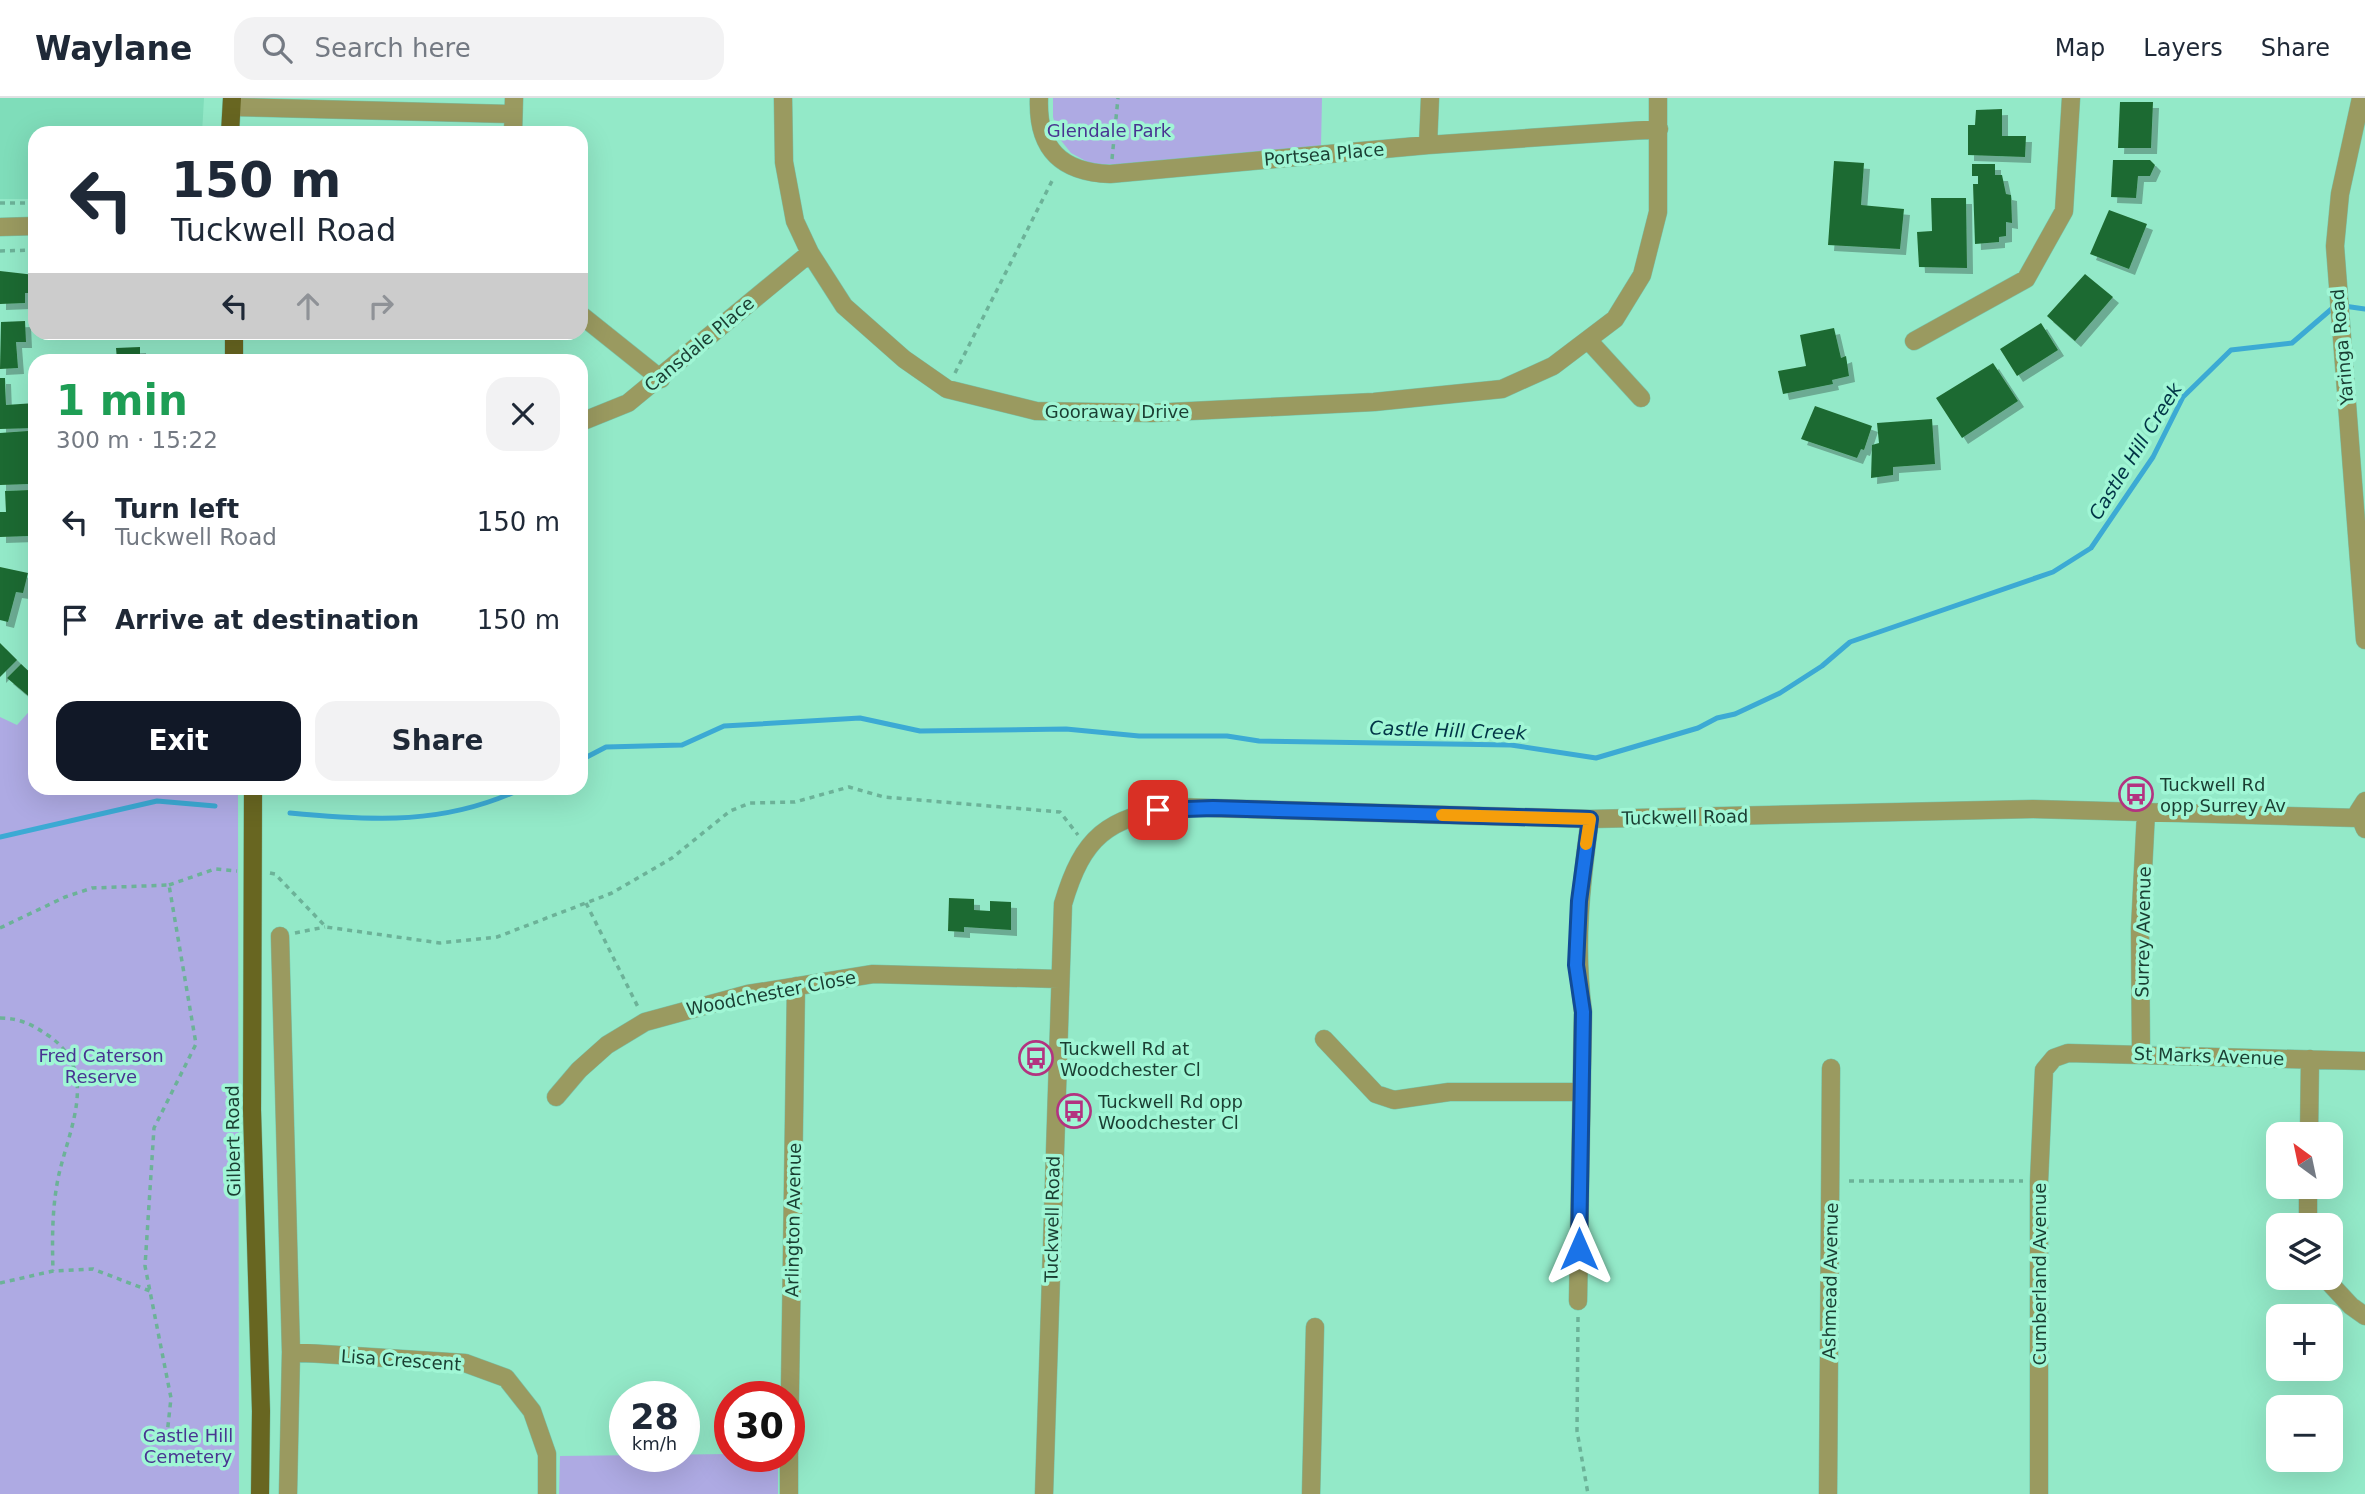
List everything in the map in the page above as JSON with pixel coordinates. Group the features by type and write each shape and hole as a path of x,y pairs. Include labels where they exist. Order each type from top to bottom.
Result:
{"main road":[{"path":"230,126 232,103"},
{"name":"Gilbert Road","path":"253,795 252,1110 261,1411 260,1494"}],"street":[{"name":"Gooraway Drive","path":"783,98 784,162 795,221 810,253 844,306 904,359 947,389 1036,411 1151,413 1374,402 1502,389 1553,366 1615,319 1642,275 1658,212 1658,98"},
{"path":"1039,98 1038,114 1046,142 1061,163"},
{"path":"1428,145 1430,98"},
{"path":"1914,341 2026,279 2064,211 2071,98"},
{"name":"Yaringa Road","path":"2361,98 2340,194 2335,246 2337,304 2365,640"},
{"path":"232,103 514,106 513,126"},
{"name":"Portsea Place","path":"1061,163 1086,173 1110,174 1428,145 1659,129"},
{"path":"0,227 28,226"},
{"name":"Cansdale Place","path":"588,419 628,403 810,253"},
{"path":"588,321 660,379"},
{"path":"1588,340 1641,398"},
{"path":"2362,824 2360,807 2365,801"},
{"name":"Tuckwell Road","path":"1044,1494 1063,904 1072,873 1087,846 1108,828 1140,813 1175,807 1590,819 2033,809 2146,811 2362,824"},
{"name":"Surrey Avenue","path":"2141,1053 2140,929 2146,811"},
{"path":"1578,1301 1583,1012 1576,965 1579,901 1590,819"},
{"path":"280,936 291,1352 288,1494"},
{"name":"Woodchester Close","path":"556,1097 579,1070 607,1045 645,1022 692,1008 796,986 873,974 1059,979"},
{"name":"Arlington Avenue","path":"790,1381 796,986"},
{"path":"1324,1039 1376,1094 1394,1100 1449,1092 1580,1092"},
{"name":"St Marks Avenue","path":"2054,1058 2068,1053 2141,1053 2365,1061"},
{"name":"Cumberland Avenue","path":"2039,1494 2039,1182 2044,1070 2054,1058"},
{"path":"2309,1122 2310,1059"},
{"name":"Ashmead Avenue","path":"1828,1494 1831,1068"},
{"path":"2336,1290 2365,1316"},
{"path":"1311,1494 1315,1327"},
{"name":"Lisa Crescent","path":"291,1352 465,1363 506,1378 532,1411 536,1422 547,1454 547,1494"},
{"name":"Arlington Avenue","path":"789,1472 789,1494"}],"path":[{"path":"1110,174 1118,98"},
{"path":"947,389 1061,163"},
{"path":"0,204 28,203"},
{"path":"0,251 28,250"},
{"path":"280,936 326,927 440,943 497,937 612,893 672,858 730,811 750,803 795,802 849,788 884,797 1059,812 1087,846"},
{"path":"0,929 92,888 169,885 215,869 236,871"},
{"path":"270,873 275,874 326,927"},
{"path":"167,1435 171,1398 145,1266 154,1128 195,1044 169,885"},
{"path":"586,903 645,1022"},
{"path":"0,1018 30,1024 54,1040 72,1060 79,1080 76,1119 59,1174 52,1223 53,1270"},
{"path":"1830,1181 2039,1182"},
{"path":"0,1283 53,1270 93,1269 150,1291"},
{"path":"1578,1301 1577,1431 1588,1494"}],"shaded area":[{"path":"0,98 204,98 202,126 28,126 28,199 0,199"}],"green space":[{"name":"Glendale Park","path":"1053,98 1322,98 1321,146 1132,164 1093,165 1071,153 1059,138 1053,117"},
{"name":"Fred Caterson Reserve","path":"28,713 28,795 238,795 239,1494 0,1494 0,717 17,725"},
{"path":"700,1454 714,1454 714,1472 778,1472 778,1494 559,1494 560,1456 609,1455 609,1472 700,1472"}],"building":[{"path":"2120,102 2153,102 2151,148 2118,148"},
{"path":"2002,109 2002,136 2026,136 2025,157 1968,155 1968,125 1975,125 1976,110"},
{"path":"2113,160 2150,160 2155,165 2150,176 2138,176 2136,198 2111,197"},
{"path":"1834,161 1864,163 1861,205 1904,209 1900,249 1828,245"},
{"path":"1972,164 1995,164 1995,175 2002,175 2006,194 2011,195 2012,223 2006,222 2006,236 1999,237 1999,242 1975,244 1973,184 1978,184 1978,176 1972,176"},
{"path":"1931,198 1966,198 1967,268 1919,267 1917,232 1932,231"},
{"path":"2109,210 2147,224 2129,269 2090,254"},
{"path":"0,271 28,274 25,303 0,304"},
{"path":"2085,274 2113,297 2075,341 2047,316"},
{"path":"25,321 26,342 16,342 18,368 0,369 1,322"},
{"path":"2041,323 2058,350 2017,376 2000,349"},
{"path":"1834,328 1841,358 1846,356 1849,376 1832,380 1833,384 1783,394 1778,371 1806,366 1800,335"},
{"path":"140,347 140,354 116,354 116,348"},
{"path":"1993,363 2018,401 1962,438 1936,398"},
{"path":"0,378 5,378 6,405 28,403 28,428 0,429"},
{"path":"1815,406 1872,426 1864,450 1861,449 1857,458 1801,439"},
{"path":"1932,419 1935,464 1893,467 1893,475 1871,478 1872,445 1879,443 1877,423"},
{"path":"28,431 28,484 0,485 0,433"},
{"path":"28,490 28,536 0,537 0,512 6,512 5,491"},
{"path":"0,567 28,573 23,593 16,592 8,622 0,620"},
{"path":"0,643 17,660 0,677"},
{"path":"21,664 28,670 28,696 7,678"},
{"path":"949,898 974,899 974,910 990,911 990,901 1011,902 1011,930 964,927 964,932 948,931"}],"waterway":[{"name":"Castle Hill Creek","path":"588,756 606,747 682,745 724,726 860,718 920,731 1066,729 1139,736 1227,736 1259,741 1511,745 1596,758 1698,728 1717,718 1735,714 1780,693 1822,666 1850,642 2053,572 2091,548 2153,457 2183,397 2231,350 2292,343 2335,306"},
{"name":"Castle Hill Creek","path":"2344,306 2365,309"},
{"name":"Castle Hill Creek","path":"290,813 351,818 409,817 466,809 506,795"},
{"name":"Castle Hill Creek","path":"0,837 157,801 215,806"}],"slow traffic":[{"path":"1442,815 1590,819 1586,844"}],"place":[{"name":"Tuckwell Rd opp Surrey Av","path":"2136,794"},
{"name":"Tuckwell Rd at Woodchester Cl","path":"1036,1058"},
{"name":"Tuckwell Rd opp Woodchester Cl","path":"1074,1111"}],"route":[{"path":"1158,810 1175,807 1590,819 1579,901 1576,965 1583,1012 1579,1249"}],"park label":[{"name":"Castle Hill Cemetery","path":"188,1445"}]}
